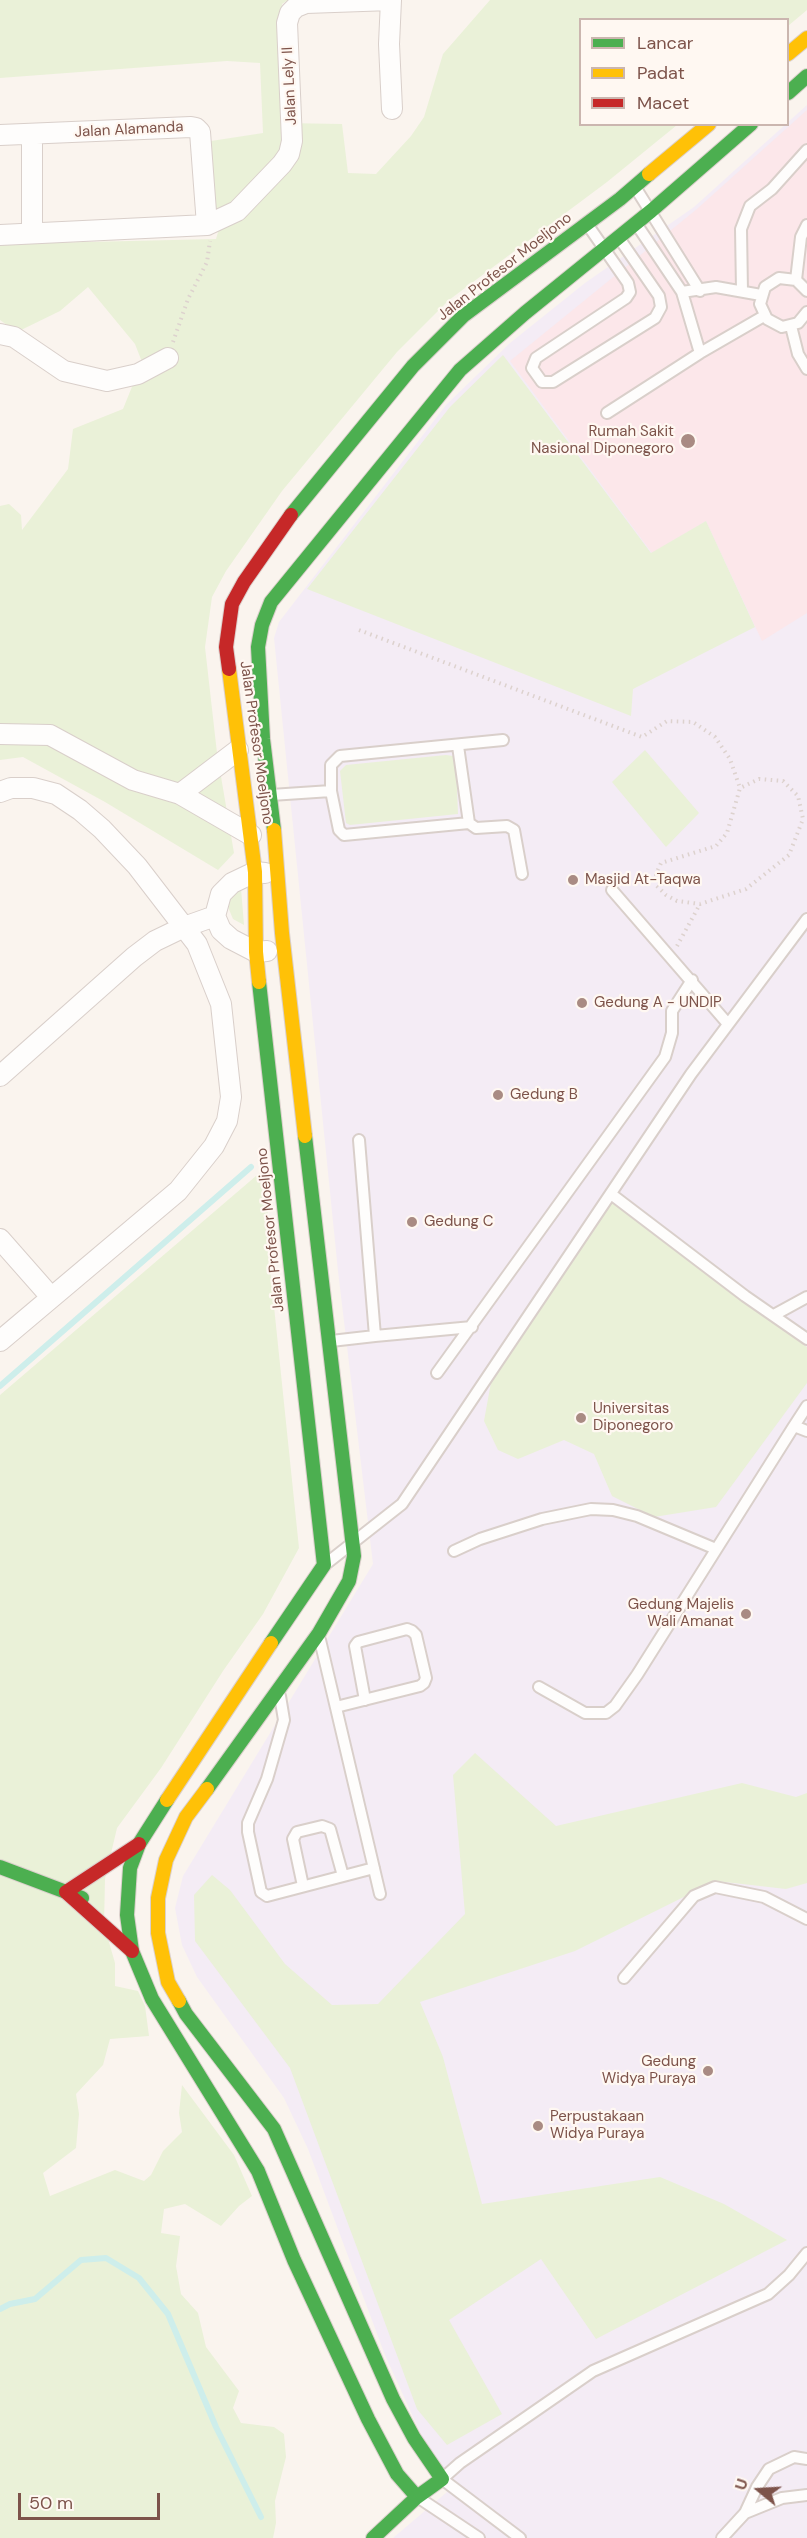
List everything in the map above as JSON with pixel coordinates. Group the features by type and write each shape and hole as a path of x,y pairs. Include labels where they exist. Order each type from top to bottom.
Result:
{"street":[{"name":"Jalan Lely II","path":"207,225 237,211 289,154 292,141 287,23 290,13 296,6 306,3 391,0 389,44 392,109"},
{"path":"789,53 807,38"},
{"path":"789,92 807,76"},
{"name":"Jalan Profesor Moeljono","path":"324,1565 256,952 255,872 226,647 232,604 244,582 299,504 413,366 463,316 587,224 610,224 628,211 634,187 707,126"},
{"path":"138,1917 158,1898 166,1860 186,1816 319,1633 349,1581 354,1556 351,1546 284,949 279,873 263,739 258,647 262,625 272,602 423,412 460,370 604,248 610,224 628,211 651,211 749,126"},
{"name":"Jalan Alamanda","path":"0,135 191,127 196,129 200,132 207,225"},
{"path":"32,134 32,233"},
{"path":"0,235 207,225"},
{"path":"0,334 14,338 64,372 107,381 138,374 168,358"},
{"path":"0,734 50,735 133,780 180,794 251,835"},
{"path":"180,794 238,750 263,739"},
{"path":"0,792 11,788 33,788 56,794 80,810 102,829 137,866 197,944 221,1004 231,1097 227,1121 214,1146 178,1191 0,1341"},
{"path":"279,873 255,872 232,883 221,894 216,916 221,930 231,939 256,952 284,949"},
{"path":"0,1076 155,941 184,927 216,916"},
{"path":"0,1239 51,1298"},
{"path":"132,1951 138,1917 130,1868 139,1844 324,1565"},
{"path":"66,1892 139,1844"},
{"path":"0,1867 97,1903"},
{"path":"66,1892 132,1951 152,1999 258,2171 294,2260 368,2419 397,2474 417,2497"},
{"path":"138,1917 158,1933 168,1982 186,2014 274,2130 393,2399 414,2438 442,2479 417,2497 373,2538"}],"lane":[{"path":"742,291 741,229 750,206 772,189 807,150"},
{"path":"634,187 700,291"},
{"path":"628,211 682,292 700,353"},
{"path":"587,224 628,283 630,292 626,298 537,357 532,368 542,382 553,382 655,318 661,307 659,296 610,224"},
{"path":"796,280 801,237 807,225"},
{"path":"807,291 796,280 779,278 765,287 760,304 764,316 774,324 791,326 798,323 807,312"},
{"path":"682,292 716,287 761,295"},
{"path":"607,412 700,353 764,316"},
{"path":"791,326 798,354 807,369"},
{"path":"503,740 340,756 331,765 331,791 339,830 344,835 469,824 476,828 507,826 514,830 522,874"},
{"path":"458,746 469,824"},
{"path":"271,795 331,791"},
{"path":"612,890 728,1024"},
{"path":"324,1565 402,1504 691,1074 807,919"},
{"path":"436,1373 472,1327 665,1057 672,1034 672,1011 692,980"},
{"path":"359,1140 375,1336"},
{"path":"611,1194 745,1296 807,1339"},
{"path":"774,1315 807,1297"},
{"path":"328,1342 472,1327"},
{"path":"539,1687 585,1713 606,1713 615,1706 807,1407"},
{"path":"794,1426 807,1431"},
{"path":"454,1551 480,1539 542,1519 591,1509 613,1510 637,1516 716,1549"},
{"path":"336,1707 365,1700 424,1683 426,1677 416,1635 412,1630 407,1629 358,1642 355,1646 365,1700"},
{"path":"319,1633 380,1894"},
{"path":"279,1687 284,1720 267,1779 251,1813 248,1832 261,1892 267,1896 374,1868"},
{"path":"303,1886 293,1839 297,1832 322,1826 330,1828 343,1876"},
{"path":"624,1978 694,1896 715,1887 764,1896 807,1918"},
{"path":"520,2538 442,2479 460,2463 593,2371 768,2294 789,2275 807,2253"},
{"path":"722,2538 745,2513 757,2487 769,2469 794,2457 807,2458"},
{"path":"745,2513 782,2498 807,2495"},
{"path":"417,2497 478,2538"}],"path":[{"path":"168,358 188,300 207,262 211,246 207,225"},
{"path":"358,630 642,737 667,721 693,722 715,737 730,759 740,788 727,832 716,846 661,863 656,874 656,885 666,895 677,901 700,904 746,889 789,855 803,819 798,796 783,781 759,779 740,788"},
{"path":"671,956 690,926 700,904"}],"shaded area":[{"name":"Universitas Diponegoro","path":"807,105 807,2538 393,2538 447,2492 385,2355 308,2149 284,2098 197,1977 182,1945 175,1908 183,1876 373,1564 338,1271 274,638 279,622 446,405 510,343 585,283 694,207 784,126 789,126 789,121"},
{"name":"Rumah Sakit Nasional Diponegoro","path":"807,110 807,613 762,641 706,521 652,553 510,361 697,209"}],"green space":[{"path":"0,0 288,0 282,4 283,123 342,124 348,173 376,174 411,136 424,117 443,54 490,0 807,0 807,10 789,25 789,18 579,18 579,126 676,126 607,182 449,300 397,352 282,491 226,571 212,597 205,647 217,753 234,853 218,870 105,802 23,757 0,760 0,506 9,504 21,515 22,530 68,469 73,429 123,409 142,362 135,344 88,287 60,311 17,332 0,320 0,244 216,239 219,229 211,206 211,141 263,133 260,63 227,61 0,78"},
{"path":"503,355 651,553 706,521 755,627 633,689 631,716 307,589 450,407"},
{"path":"645,750 699,813 666,847 612,782"},
{"path":"453,756 456,761 458,814 350,825 346,823 340,771 346,765"},
{"path":"241,888 244,925 233,919 228,907 231,895"},
{"path":"263,1170 267,1174 269,1258 299,1548 263,1614 223,1671 161,1768 117,1828 105,1879 104,1925 115,1963 115,1986 138,1991 145,2006 149,2036 110,2039 103,2065 76,2094 79,2114 76,2148 43,2173 50,2196 115,2170 144,2181 151,2175 163,2151 182,2132 179,2113 182,2085 234,2155 252,2196 239,2206 221,2226 185,2204 164,2209 161,2233 180,2236 176,2266 181,2294 198,2313 206,2347 239,2391 233,2408 241,2423 274,2427 284,2434 286,2457 275,2501 276,2523 273,2538 0,2538 0,1395"},
{"path":"612,1202 807,1347 807,1383 716,1507 654,1517 612,1496 594,1454 564,1440 518,1459 498,1450 484,1421 492,1377"},
{"path":"475,1753 556,1826 742,1783 796,1797 807,1793 807,1883 786,1889 716,1881 575,1951 420,2002 443,2057 482,2204 660,2177 724,2204 787,2240 596,2339 541,2259 449,2320 502,2414 447,2445 417,2409 290,2068 195,1941 194,1895 212,1875 230,1890 285,1964 332,2005 378,2004 465,1914 453,1775"}],"waterway":[{"path":"0,1386 251,1167"},
{"path":"0,2309 10,2304 35,2299 81,2260 106,2258 139,2278 168,2314 216,2427 261,2517"}],"traffic: fast":[{"path":"789,92 807,76"},
{"path":"274,830 263,739 258,647 262,625 271,602 460,370 525,313 651,211 749,126"},
{"path":"291,515 413,366 463,316 620,199 649,174"},
{"path":"259,982 324,1565 271,1643"},
{"path":"207,1789 319,1633 349,1581 354,1556 305,1136"},
{"path":"167,1800 139,1844 130,1868 127,1915 132,1951 152,1999 258,2171 294,2260 368,2419 397,2474 417,2497"},
{"path":"0,1867 82,1898"},
{"path":"179,2001 186,2014 274,2129 393,2399 414,2438 442,2479 417,2497 373,2538"}],"traffic: slow":[{"path":"789,53 807,38"},
{"path":"649,174 707,126"},
{"path":"229,669 255,872 256,952 259,982"},
{"path":"274,830 282,933 305,1136"},
{"path":"167,1800 271,1643"},
{"path":"179,2001 168,1982 158,1933 158,1898 166,1860 186,1817 207,1789"}],"traffic: jam":[{"path":"229,669 226,647 232,604 244,582 291,515"},
{"path":"132,1951 66,1892 139,1844"}],"place":[{"name":"Rumah Sakit Nasional Diponegoro","path":"688,441"},
{"name":"Masjid At-Taqwa","path":"573,880"},
{"name":"Gedung A - UNDIP","path":"582,1003"},
{"name":"Gedung B","path":"498,1095"},
{"name":"Gedung C","path":"412,1222"},
{"name":"Universitas Diponegoro","path":"581,1418"},
{"name":"Gedung Majelis Wali Amanat","path":"746,1614"},
{"name":"Gedung Widya Puraya","path":"708,2071"},
{"name":"Perpustakaan Widya Puraya","path":"538,2126"}]}
